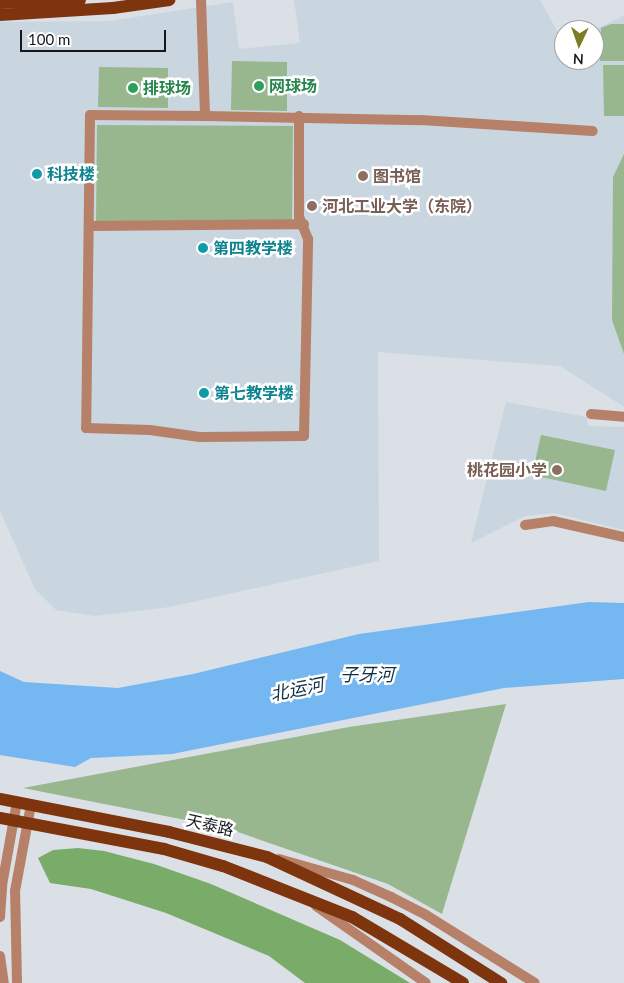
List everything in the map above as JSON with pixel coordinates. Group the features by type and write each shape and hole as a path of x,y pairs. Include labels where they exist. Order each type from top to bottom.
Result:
{"main road":[{"path":"0,4 80,0"},
{"path":"0,15 113,8 170,0"},
{"name":"天泰路","path":"0,799 215,842 267,857 400,920 501,983"},
{"path":"6,819 201,859 311,903 352,917 387,936 463,983"},
{"path":"387,936 451,983"}],"street":[{"path":"201,0 205,116"},
{"path":"299,116 299,217 304,224 308,239 304,436 200,437 150,430 86,428 90,115 299,116 593,131"},
{"path":"90,226 304,224"},
{"path":"591,414 624,417"},
{"path":"524,525 553,521 624,537"},
{"path":"0,917 6,819 17,802"},
{"path":"16,983 15,891 26,823 31,805"},
{"path":"267,857 329,872 391,897 426,915 534,983"},
{"path":"311,903 426,983"},
{"path":"0,956 4,983"}],"shaded area":[{"name":"河北工业大学（东院）","path":"294,0 540,0 554,25 554,70 604,70 604,25 624,16 624,407 560,366 378,352 379,561 170,607 95,616 56,610 35,589 0,511 0,22 109,21 233,2 239,49 300,43"},
{"name":"桃花园小学","path":"506,402 587,417 588,426 624,427 624,530 554,513 525,516 471,543"}],"green space":[{"path":"611,24 624,24 624,61 604,61 604,27"},
{"name":"网球场","path":"232,61 287,62 287,111 231,110"},
{"path":"604,65 624,65 624,116 604,116"},
{"name":"排球场","path":"99,67 168,68 168,108 98,107"},
{"path":"97,125 293,126 292,225 96,223"},
{"path":"624,154 624,354 612,320 613,177"},
{"path":"541,435 615,450 606,491 532,475"},
{"path":"506,704 442,914 388,884 226,828 23,788 349,727"},
{"path":"78,848 104,851 154,864 211,884 340,940 410,983 305,983 269,956 166,913 91,889 50,883 38,858 53,850"}],"water":[{"name":"子牙河","path":"589,602 624,603 624,679 504,688 172,754 91,758 75,767 0,755 0,671 24,682 118,688 193,674 359,634"}],"place":[{"name":"网球场","path":"259,86"},
{"name":"排球场","path":"133,88"},
{"name":"科技楼","path":"37,174"},
{"name":"图书馆","path":"363,176"},
{"name":"河北工业大学（东院）","path":"312,206"},
{"name":"第四教学楼","path":"203,248"},
{"name":"第七教学楼","path":"204,393"},
{"name":"桃花园小学","path":"557,470"}],"water label":[{"name":"北运河","path":"297,689"}]}
